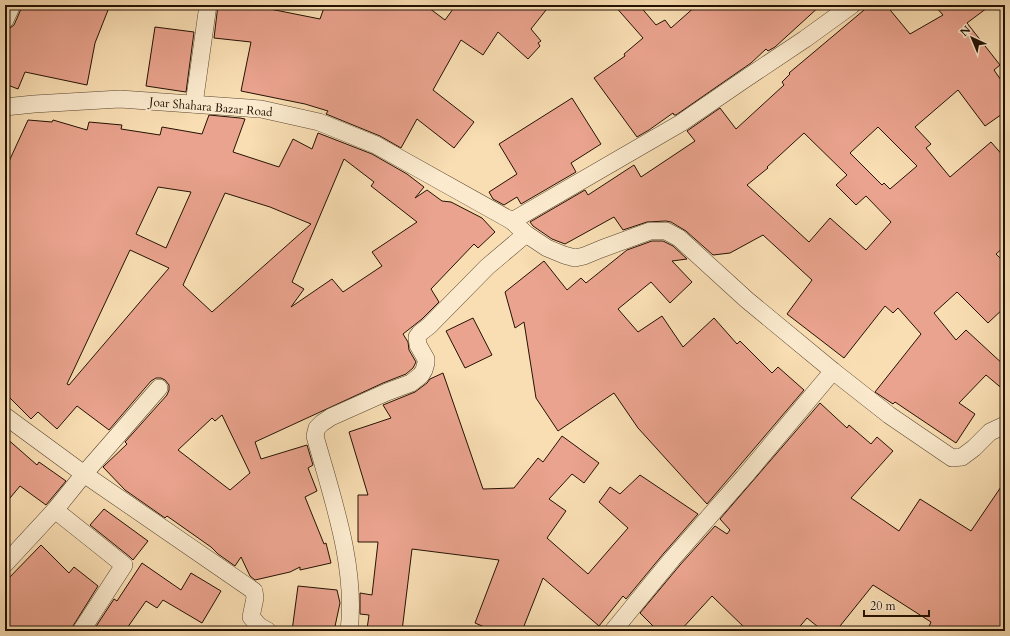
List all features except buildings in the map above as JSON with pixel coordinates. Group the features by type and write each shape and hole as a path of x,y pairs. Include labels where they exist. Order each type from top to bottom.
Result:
{"street":[{"path":"5,20 12,5"},
{"path":"194,104 208,5"},
{"path":"512,222 681,123 805,39 852,5"},
{"name":"Joar Shahara Bazar Road","path":"5,107 120,99 261,109 319,122 376,145 512,222 526,234 547,248 564,255 575,258 584,256 650,231 666,231 679,238 747,300 833,371 889,415 952,458 962,458 990,432 1005,425"},
{"path":"349,631 350,610 348,569 343,538 315,436 316,428 331,418 387,392 411,383 421,375 426,363 423,353 418,345 417,337 487,268 526,234"},
{"path":"613,631 672,559 744,477 833,371"},
{"path":"5,564 56,510 84,474 160,388"},
{"path":"5,416 84,474 254,591 255,598 251,617 259,626 268,631"},
{"path":"56,510 124,565 81,631"}]}
